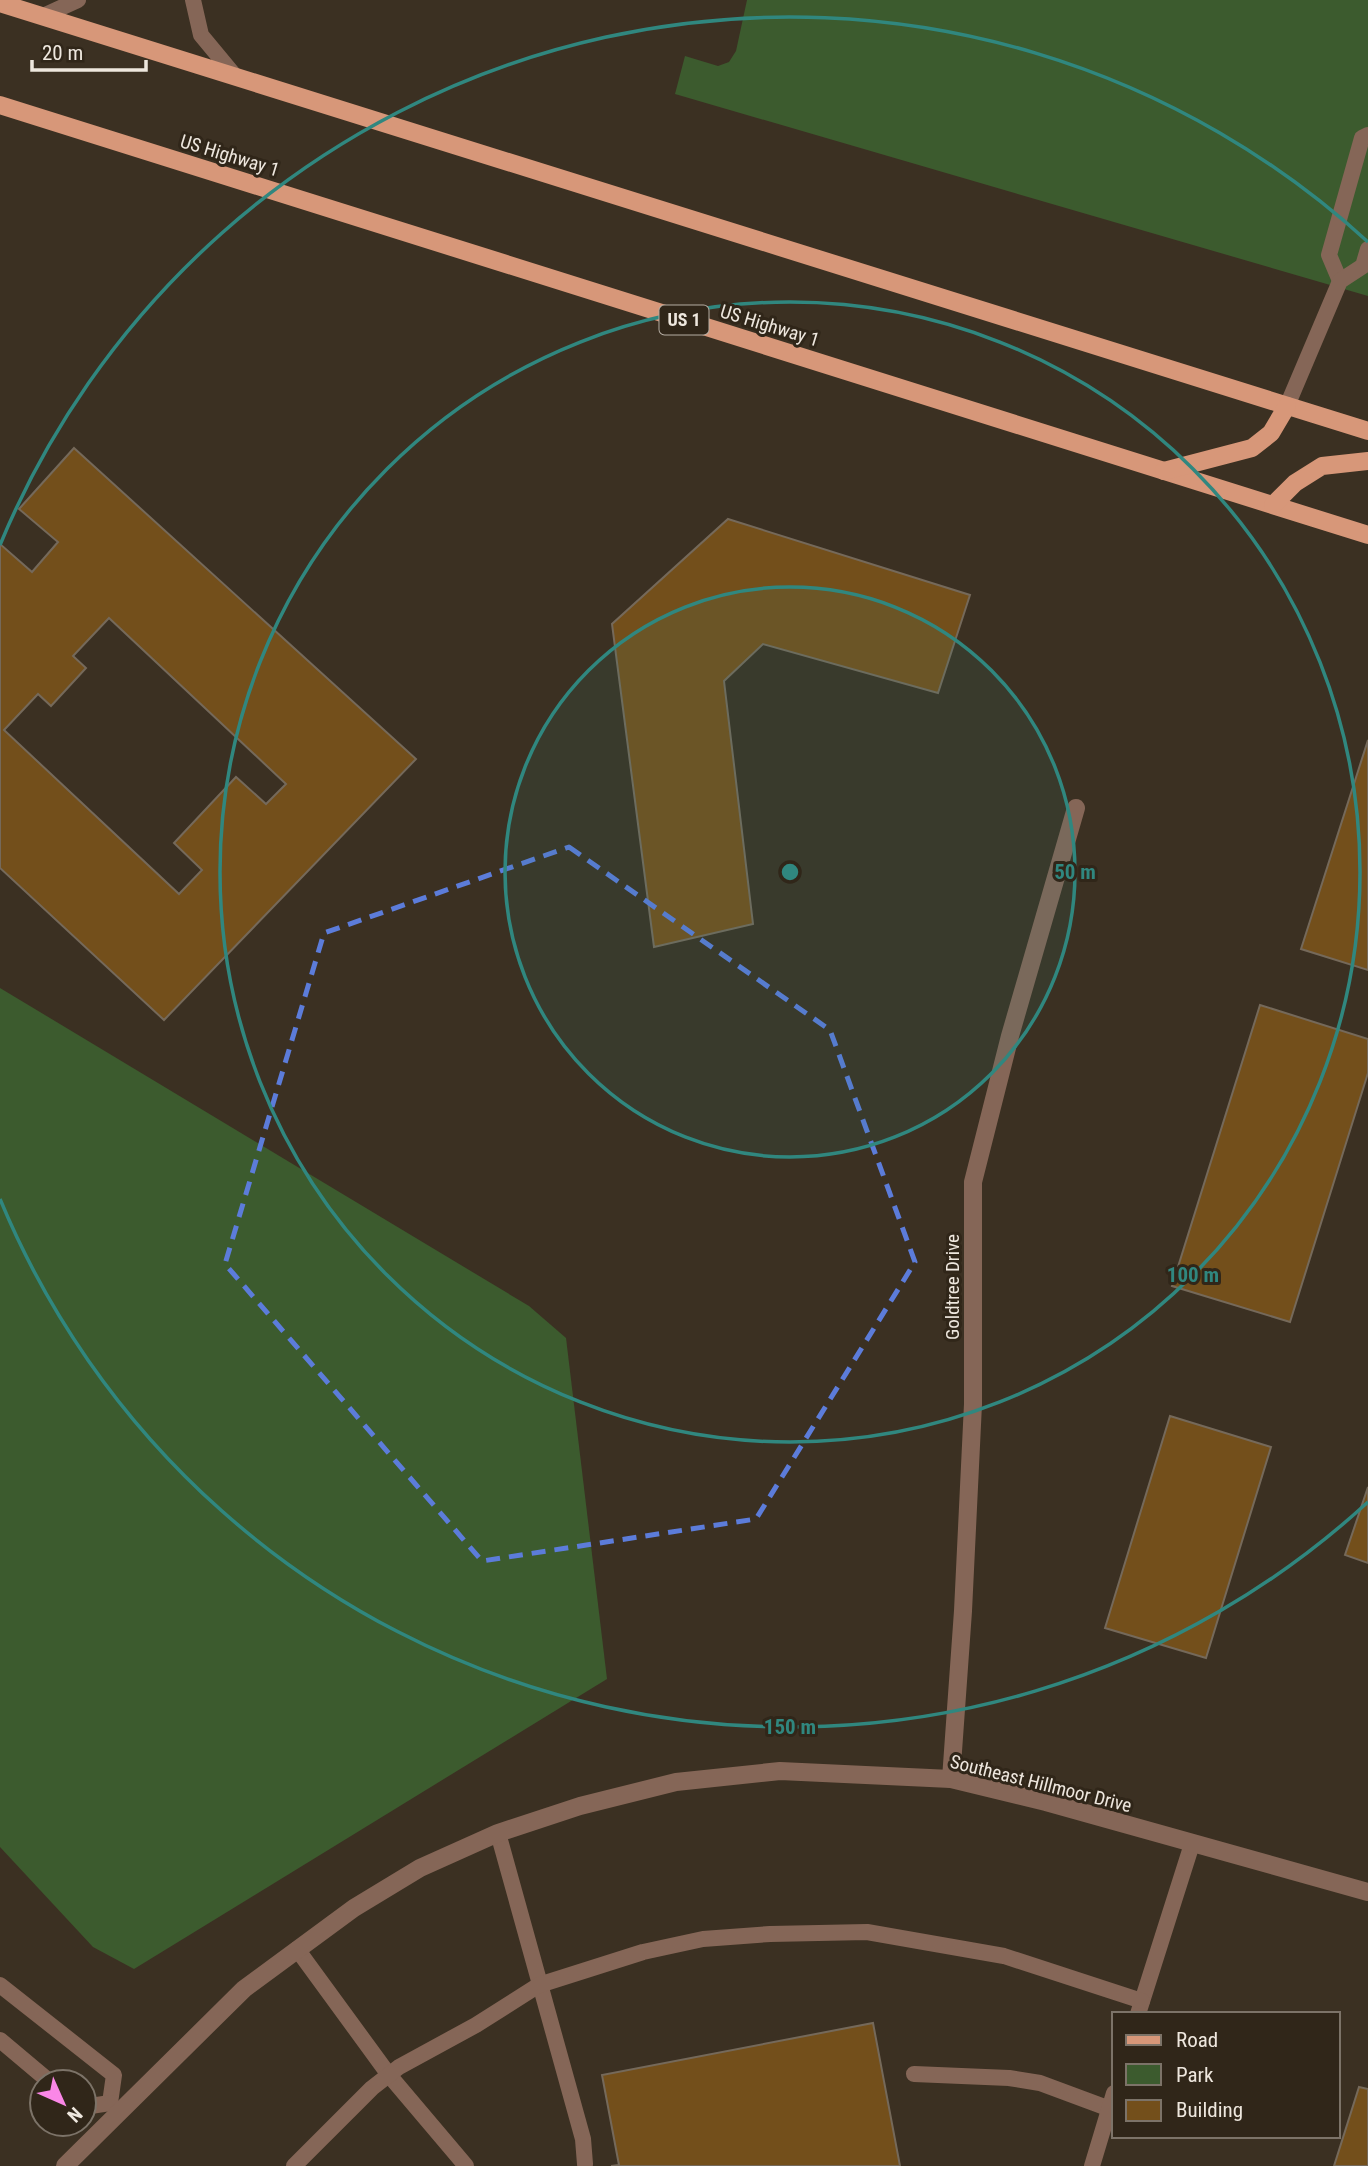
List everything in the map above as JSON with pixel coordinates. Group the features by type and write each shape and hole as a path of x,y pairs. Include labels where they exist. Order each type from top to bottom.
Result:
{"main road":[{"path":"0,3 1368,431"},
{"name":"US Highway 1","path":"0,105 1368,535"},
{"path":"1164,471 1252,448 1271,433 1287,406"},
{"path":"1273,505 1295,483 1322,466 1368,461"}],"street":[{"name":"Goldtree Drive","path":"951,1779 963,1611 972,1404 973,1182 1010,1036 1076,808"},
{"name":"Southeast Hillmoor Drive","path":"65,2166 115,2108 244,1989 354,1908 420,1868 499,1833 580,1806 676,1782 780,1771 951,1779 1046,1802 1368,1892"}],"lane":[{"path":"43,16 78,0"},
{"path":"193,0 201,35 235,76"},
{"path":"1340,281 1329,255 1362,138 1368,135"},
{"path":"1287,406 1340,281 1363,266 1368,250"},
{"path":"499,1833 583,2138 585,2164"},
{"path":"294,2166 372,2088 389,2075 539,1985 643,1952 702,1939 867,1932 1004,1956 1140,2007 1192,1844"},
{"path":"297,1949 389,2075 466,2166"},
{"path":"0,1985 114,2076 115,2108 98,2107"},
{"path":"0,2040 33,2068"},
{"path":"914,2074 1009,2078 1112,2101 1092,2166"}],"highlighted area":[{"path":"569,847 830,1030 915,1262 756,1519 482,1561 225,1264 324,933"}],"green space":[{"path":"747,0 1368,0 1368,296 675,94 685,56 718,66 729,62 736,51"},
{"path":"0,988 529,1306 566,1338 607,1679 134,1969 93,1947 0,1847"}],"building":[{"path":"74,448 416,759 164,1020 0,868 0,544 32,572 58,542 19,509","holes":["109,618 286,784 266,804 236,777 174,843 202,870 179,894 4,730 38,694 51,706 86,668 73,656"]},
{"path":"728,519 970,595 938,693 763,644 724,681 753,924 654,947 612,624"},
{"path":"1368,740 1368,970 1301,949"},
{"path":"1260,1005 1368,1039 1368,1073 1290,1322 1172,1286"},
{"path":"1170,1416 1271,1447 1206,1658 1105,1628"},
{"path":"1368,1487 1368,1563 1345,1555"},
{"path":"873,2023 900,2166 611,2166 619,2165 602,2075"},
{"path":"1359,2087 1368,2089 1368,2166 1334,2166"}]}
